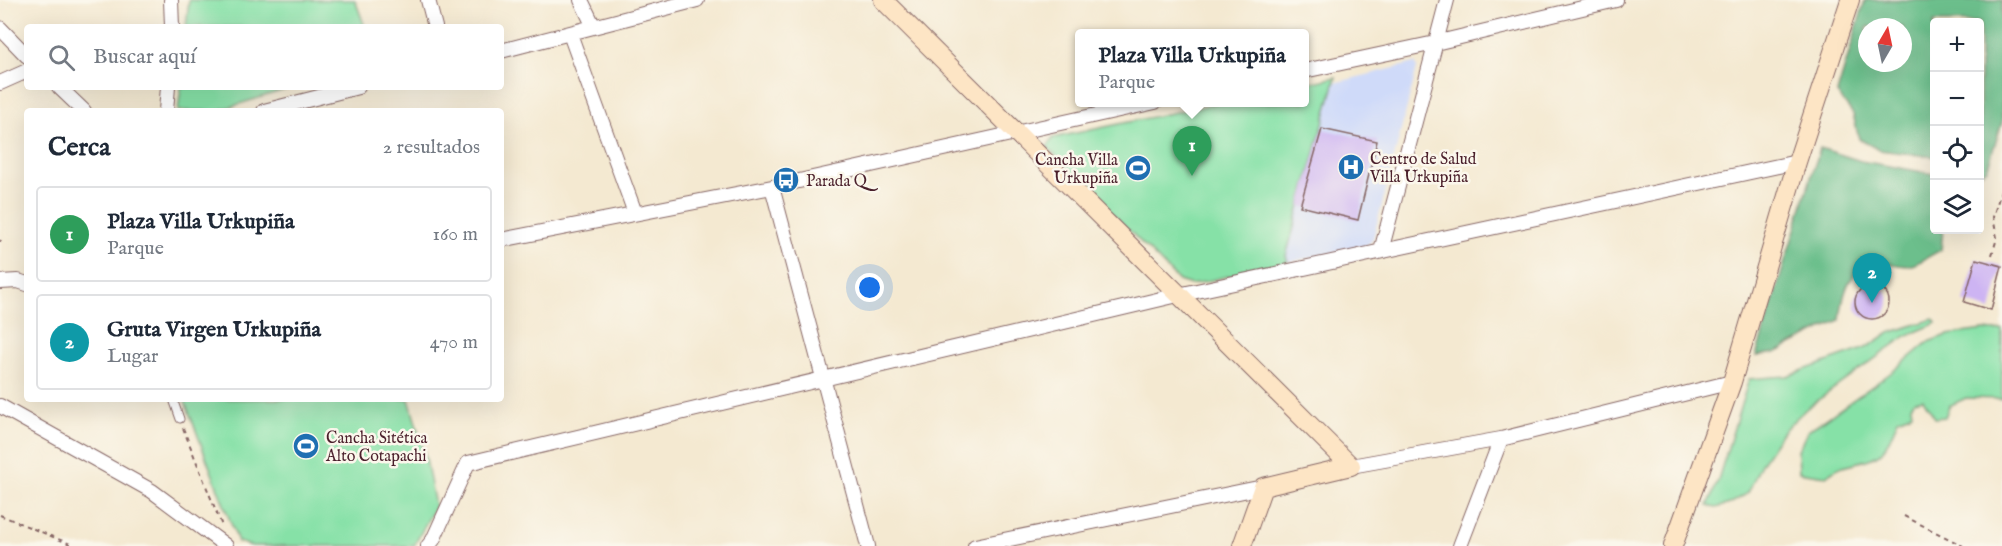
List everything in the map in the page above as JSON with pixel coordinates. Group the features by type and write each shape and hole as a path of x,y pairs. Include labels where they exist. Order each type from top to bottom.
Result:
{"street":[{"path":"171,0 172,24"},
{"path":"428,0 434,24"},
{"path":"581,0 594,27"},
{"path":"504,50 698,0"},
{"path":"883,0 1351,466"},
{"path":"1381,250 1447,0"},
{"path":"1309,70 1436,43 1616,0"},
{"path":"1673,546 1732,382 1797,162 1850,0"},
{"path":"0,28 24,53"},
{"path":"570,34 635,213"},
{"path":"0,83 24,72"},
{"path":"62,90 81,108"},
{"path":"166,108 168,90"},
{"path":"276,108 346,90"},
{"path":"504,239 772,187 1132,107"},
{"path":"428,546 433,540 468,463 1178,295 1797,162"},
{"path":"772,187 868,546"},
{"path":"0,282 24,283"},
{"path":"975,546 1263,487 1351,466 1501,439 1732,382"},
{"path":"0,406 152,491 226,546"},
{"path":"1460,546 1501,439"},
{"path":"1242,546 1263,487"},
{"path":"1033,546 1037,532"}],"lane":[{"path":"173,402 180,419"}],"path":[{"path":"1992,255 1997,238 1993,218 2002,188"},
{"path":"1997,238 2002,233"},
{"path":"180,419 222,526"},
{"path":"0,515 75,546"},
{"path":"1904,516 1963,546"}],"shaded area":[{"name":"Centro de Salud Villa Urkupiña","path":"1415,63 1417,68 1373,239 1366,247 1288,262 1286,256 1334,83"}],"green space":[{"path":"189,0 355,0 364,24 186,24"},
{"path":"1865,0 2002,0 2002,122 1987,169 1984,171 1984,18 1930,18 1930,156 1879,150 1859,139 1853,114 1837,93 1858,23 1858,72 1912,72 1912,18 1860,18"},
{"path":"1336,77 1286,256 1288,262 1191,285 1179,281 1047,147 1053,138 1199,107 1309,107 1309,83"},
{"path":"181,90 284,90 227,108 178,108"},
{"path":"1820,148 1861,161 1930,173 1930,234 1943,234 1941,250 1909,266 1884,263 1872,264 1863,268 1855,274 1846,290 1840,320 1775,353 1756,356"},
{"path":"1933,319 1937,323 1906,336 1806,409 1783,431 1761,464 1748,493 1730,504 1716,508 1708,506 1749,379 1787,376 1866,348 1889,333"},
{"path":"2002,330 2002,399 1966,398 1949,406 1945,417 1935,418 1923,399 1914,401 1911,406 1912,413 1898,419 1886,445 1876,456 1845,465 1826,476 1799,472 1798,451 1808,430 1892,372 1928,342 1947,335"},
{"path":"185,402 410,402 426,459 435,506 414,546 252,546 238,542"}],"building":[{"name":"Centro de Salud Villa Urkupiña","path":"1322,129 1377,141 1358,220 1300,206"},
{"path":"1976,259 2002,266 1991,310 1964,302"},
{"path":"1872,285 1884,290 1889,302 1884,314 1872,319 1860,314 1855,302 1860,290"}],"place":[{"name":"Centro de Salud Villa Urkupiña","path":"1351,167"},
{"name":"Cancha Villa Urkupiña","path":"1138,168"},
{"name":"Plaza Villa Urkupiña","path":"1192,176"},
{"name":"Parada Q","path":"786,180"},
{"name":"Gruta Virgen Urkupiña","path":"1872,303"},
{"name":"Cancha Sitética Alto Cotapachi","path":"306,446"}]}
